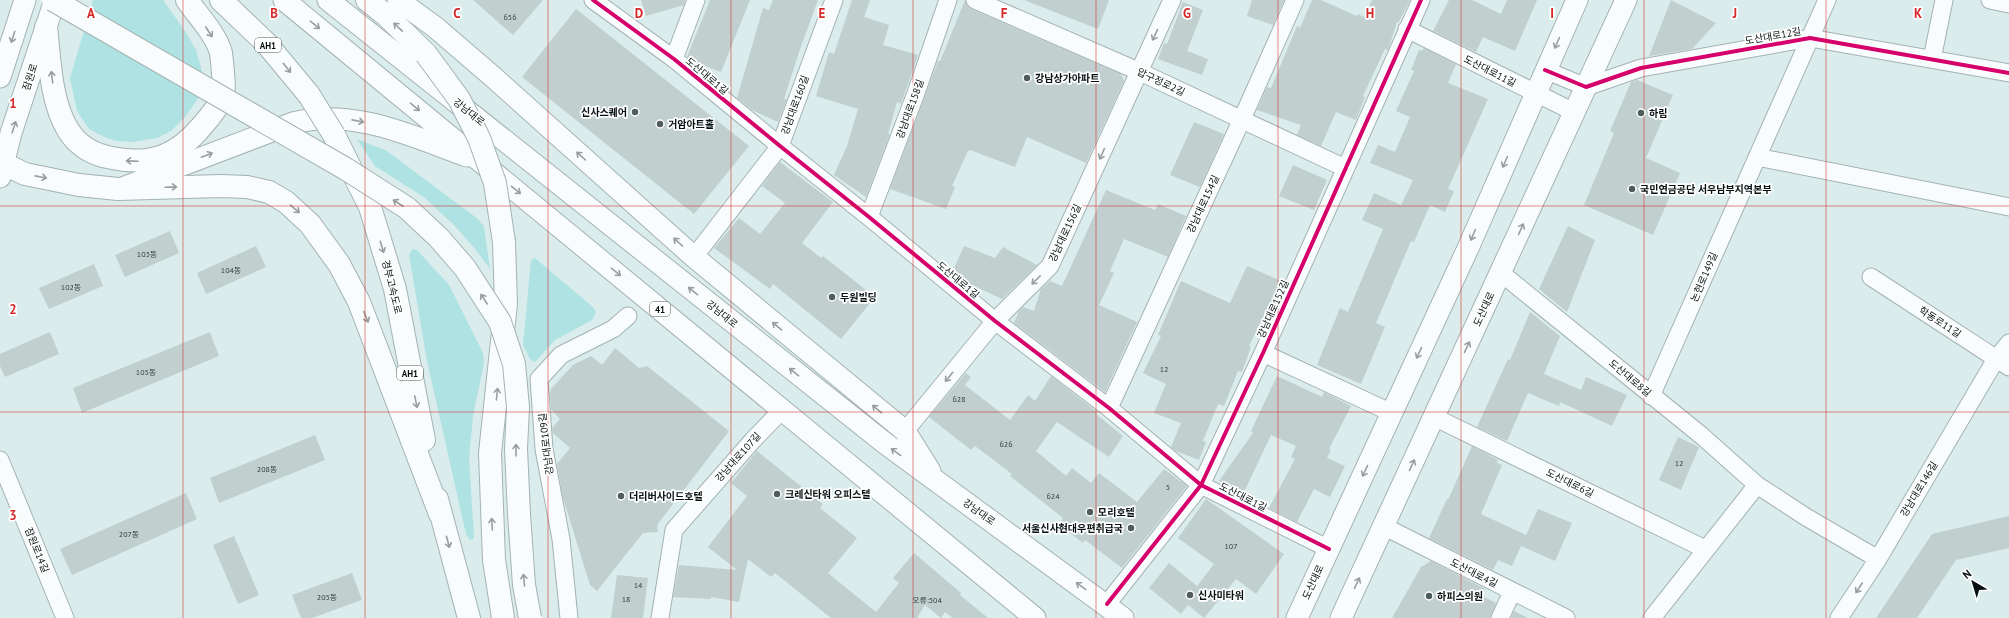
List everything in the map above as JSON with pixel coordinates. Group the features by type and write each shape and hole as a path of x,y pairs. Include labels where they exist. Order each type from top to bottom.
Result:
{"highway":[{"path":"54,0 346,170 407,208 439,238 465,268 500,322 514,364 518,407 516,449 519,514 524,585 530,618"},
{"path":"46,27 53,85 62,116 68,130 87,150 109,158 122,160 151,160 165,157 187,142 211,115 223,94 220,53 212,35 187,0"},
{"name":"경부고속도로","path":"221,0 266,42 309,95 334,135 370,207 395,289 409,367 440,514 469,618"},
{"path":"367,0 387,16 426,54 459,99 479,138 495,183 504,242 506,304 490,453 494,560 503,618"},
{"path":"1,168 78,184 118,189 221,186 247,187 259,189 278,196 306,219 339,264 359,302 440,514"}],"main road":[{"path":"0,77 25,0"},
{"name":"잠원로","path":"1,168 54,0"},
{"name":"41","path":"284,0 1035,618"},
{"name":"강남대로","path":"328,0 880,440 1107,604 1123,618"},
{"path":"398,0 435,27 694,256 905,431 937,482"},
{"path":"414,0 435,27"},
{"name":"도산대로","path":"1297,617 1469,246 1577,0"},
{"name":"도산대로","path":"1341,618 1626,0"},
{"path":"118,189 293,123 313,118 344,119 377,125 482,162"}],"street":[{"name":"도산대로1길","path":"593,0 674,59 780,146 869,216 995,321 1109,408 1201,485 1329,548"},
{"path":"674,59 696,0"},
{"name":"강남대로160길","path":"694,256 780,146 834,0"},
{"name":"강남대로158길","path":"869,216 916,93 948,0"},
{"name":"압구정로2길","path":"975,0 1138,71 1345,168"},
{"name":"강남대로156길","path":"905,431 995,321 1050,266 1066,235 1138,71 1172,0"},
{"name":"강남대로154길","path":"1109,408 1295,0"},
{"name":"강남대로152길","path":"1107,604 1201,485 1263,353 1421,0"},
{"name":"논현로149길","path":"1651,396 1827,0"},
{"path":"1932,59 1944,0"},
{"path":"1990,0 2009,4"},
{"name":"도산대로11길","path":"1407,29 1574,112"},
{"name":"도산대로12길","path":"1586,87 1641,68 1810,38 2009,72"},
{"path":"1546,70 1586,87"},
{"path":"1757,157 2009,207"},
{"name":"도산대로8길","path":"1501,273 1702,436 1757,485 1806,517 1878,559"},
{"name":"학동로11길","path":"1871,277 2003,363"},
{"name":"강남대로109길","path":"569,618 560,539 544,449 540,379 561,355 613,329 628,316"},
{"name":"강남대로146길","path":"1839,618 2003,363 2009,343"},
{"path":"1263,353 1392,413"},
{"name":"강남대로107길","path":"660,618 674,530 782,409"},
{"name":"도산대로6길","path":"1434,417 1706,549"},
{"name":"잠원로14길","path":"0,460 65,618"},
{"path":"1652,618 1757,485"},
{"name":"도산대로4길","path":"1383,526 1566,618"},
{"path":"1500,618 1512,592"}],"shaded area":[{"path":"93,0 163,0 185,31 196,50 202,71 199,97 185,117 171,131 157,138 132,142 117,141 104,137 89,129 77,111 70,78"},
{"path":"357,139 387,151 478,219 484,227 490,269 454,225 425,198 375,166"},
{"path":"412,249 417,250 449,285 483,353 484,363 473,416 469,459 474,536 473,539 470,540 466,534 427,361 409,255"},
{"path":"535,258 594,308 596,312 592,320 555,340 535,362 530,359 523,345 531,260"}],"building":[{"path":"473,0 543,0 513,35"},
{"path":"641,0 685,0 684,5 646,16"},
{"path":"710,0 750,0 721,72 692,61 687,57"},
{"path":"773,0 818,0 800,49 784,99 787,99 778,122 752,110 737,98 763,8 769,10"},
{"path":"852,0 870,0 864,17 889,25 883,45 918,55 901,104 897,102 888,134 890,134 866,197 834,175 847,146 858,109 816,96 829,52 834,54"},
{"name":"강남상가아파트","path":"965,0 967,6 971,9 1121,74 1124,81 1086,163 1027,137 1015,167 970,150 968,151 952,186 955,187 946,209 890,189 938,61 940,61"},
{"path":"1024,0 1109,0 1098,29"},
{"path":"1252,0 1284,0 1273,25 1247,16"},
{"path":"1312,0 1321,0 1357,16 1358,14 1364,17 1372,0 1410,0 1399,22 1397,22 1388,50 1385,49 1363,96 1365,97 1356,120 1336,112 1321,146 1297,135 1301,125 1257,110 1267,87 1271,88 1297,26 1300,28"},
{"path":"1449,0 1472,0 1501,14 1507,0 1537,0 1515,51 1483,37 1476,52 1433,31"},
{"path":"1671,0 1716,23 1692,49 1649,56"},
{"path":"1183,2 1203,10 1187,51 1208,59 1202,75 1158,59 1164,43 1167,44"},
{"name":"신사스퀘어","path":"576,9 749,146 694,214 522,77"},
{"path":"1424,48 1456,64 1448,83 1488,99 1448,189 1454,191 1445,212 1430,205 1414,242 1411,241 1376,323 1385,327 1361,384 1317,365 1340,308 1348,312 1383,229 1362,220 1374,193 1401,205 1413,180 1370,163 1378,145 1395,152 1410,117 1396,111 1414,71 1411,70 1419,50 1422,51"},
{"name":"국민연금공단 서우남부지역본부","path":"1637,80 1673,95 1646,158 1680,173 1653,235 1584,205 1614,133 1610,131 1631,82"},
{"path":"1194,122 1224,134 1200,187 1170,175"},
{"path":"780,162 833,202 802,243 821,258 823,256 875,297 841,339 773,284 770,289 714,248 739,218 760,234 785,203 762,186"},
{"path":"1293,165 1327,180 1314,210 1279,196"},
{"path":"1106,190 1155,210 1158,204 1186,216 1168,257 1124,239 1110,271 1114,273 1099,305 1137,322 1105,392 1014,323 1019,311 1023,307 1034,311 1041,289 1050,281 1062,286"},
{"path":"1568,226 1595,240 1567,312 1539,289"},
{"path":"170,231 179,253 125,277 115,255"},
{"path":"256,246 266,267 206,294 197,273"},
{"path":"964,246 995,258 1003,247 1037,265 1002,299 961,280 952,273"},
{"path":"94,264 103,286 49,309 39,288"},
{"path":"1247,266 1283,282 1268,314 1265,313 1249,346 1251,347 1242,372 1238,371 1224,406 1218,404 1203,441 1206,442 1199,460 1176,451 1171,447 1181,423 1154,413 1166,384 1143,373 1161,336 1158,335 1181,281 1230,303"},
{"path":"1530,312 1560,336 1544,374 1581,390 1586,377 1627,395 1612,426 1560,402 1559,406 1528,393 1507,441 1477,427 1508,359 1510,360"},
{"path":"50,332 59,354 5,377 0,366 0,354"},
{"path":"210,332 219,356 82,413 73,388"},
{"name":"더리버사이드호텔","path":"615,348 639,368 647,366 729,431 657,525 658,532 643,533 597,591 590,585 563,498 557,464 570,448 553,433 552,428 560,419 551,409 550,395 551,389 573,365 591,356 602,365"},
{"path":"966,373 971,377 965,385 1010,420 1028,395 1035,401 1051,376 1097,412 1096,414 1123,436 1109,457 1057,422 1036,451 1066,476 1072,468 1091,483 1099,473 1137,502 1164,469 1187,486 1122,568 1085,540 1083,543 1058,524 1063,518 1010,476 1012,474 975,446 971,450 929,417"},
{"path":"1277,376 1322,397 1324,392 1351,406 1329,449 1331,450 1327,458 1345,466 1330,497 1314,489 1297,522 1269,508 1295,459 1291,457 1296,446 1271,435 1244,492 1219,481 1253,433 1251,431"},
{"path":"315,435 325,460 219,503 210,478"},
{"path":"1678,437 1699,447 1681,490 1659,480"},
{"path":"1472,446 1498,460 1497,463 1502,465 1481,514 1526,535 1538,509 1572,523 1555,561 1521,546 1512,566 1498,560 1493,570 1429,538"},
{"path":"757,451 823,504 820,508 857,538 828,573 876,612 899,583 893,578 914,553 988,618 953,618 945,612 941,618 925,605 917,618 831,618 775,573 771,577 748,559 739,602 711,597 711,599 673,597 679,565 737,570 708,547 747,496 731,483"},
{"path":"186,493 197,519 72,575 60,549"},
{"path":"1206,499 1284,554 1256,594 1236,579 1204,618 1188,605 1181,614 1149,588 1169,563 1197,586 1214,564 1178,538"},
{"path":"2009,516 2009,548 1956,560 1917,618 1876,618 1932,534"},
{"path":"234,536 259,595 238,604 213,545"},
{"path":"1431,561 1485,589 1482,596 1496,603 1490,618 1392,618 1421,567"},
{"path":"352,573 362,600 312,618 301,618 292,595"},
{"path":"617,575 648,578 643,618 611,618"},
{"path":"1514,611 1528,618 1511,618"}],"cycle path":[{"path":"593,0 674,59 995,321 1109,408 1201,485 1329,549"},
{"path":"1107,604 1201,485 1263,353 1421,0"},
{"path":"1545,70 1586,87 1641,68 1810,38 2009,73"}],"place":[{"name":"강남상가아파트","path":"1027,78"},
{"name":"신사스퀘어","path":"635,112"},
{"name":"하림","path":"1641,113"},
{"name":"거암아트홀","path":"660,124"},
{"name":"국민연금공단 서우남부지역본부","path":"1632,189"},
{"name":"두원빌딩","path":"832,297"},
{"name":"크레신타워 오피스텔","path":"777,494"},
{"name":"더리버사이드호텔","path":"621,496"},
{"name":"모리호텔","path":"1090,512"},
{"name":"서울신사현대우편취급국","path":"1131,528"},
{"name":"신사미타워","path":"1190,595"},
{"name":"하피스의원","path":"1429,596"}]}
